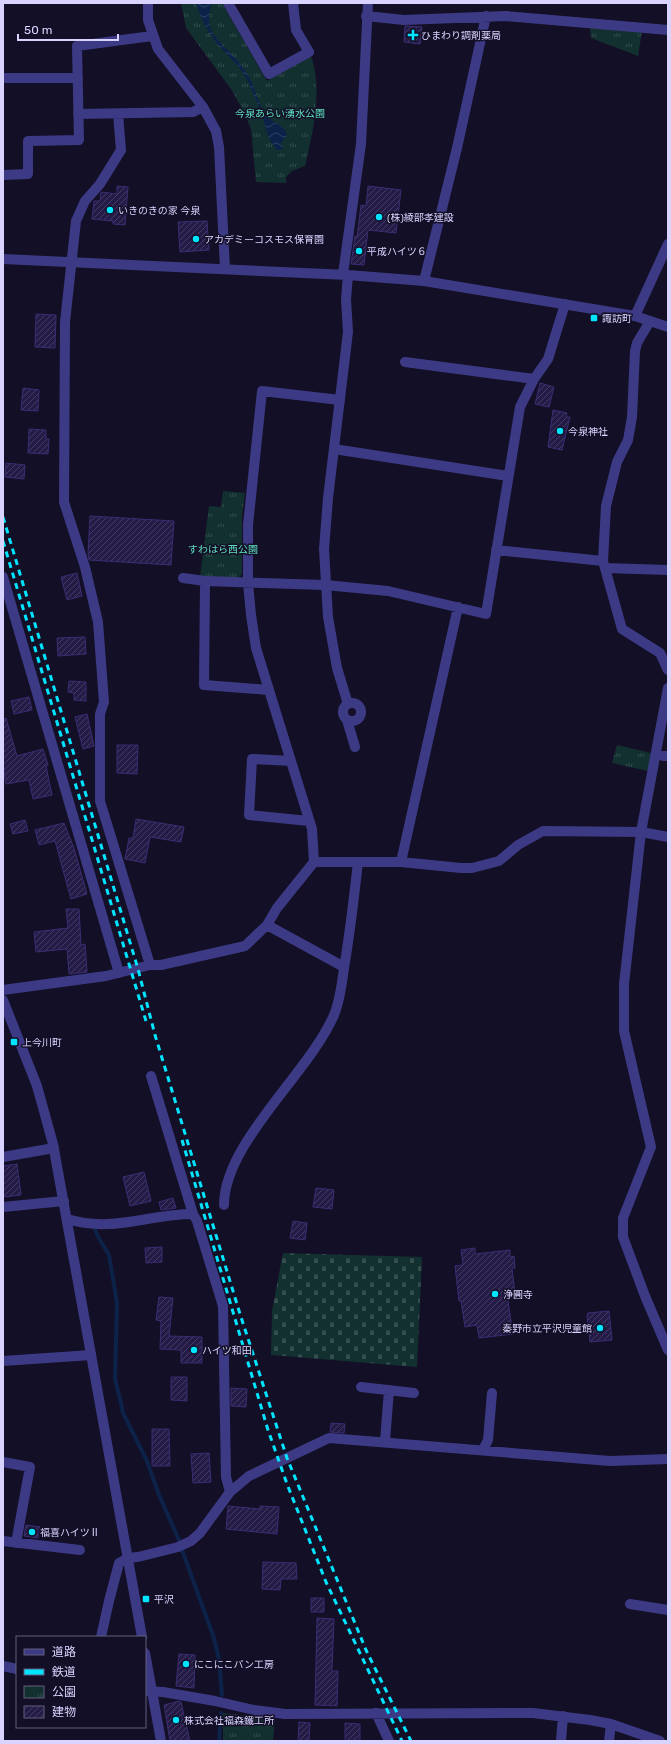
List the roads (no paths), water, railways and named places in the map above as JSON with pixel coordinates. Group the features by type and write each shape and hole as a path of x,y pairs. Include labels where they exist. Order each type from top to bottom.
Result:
{"street":[{"path":"148,3 148,20 152,36 158,49 203,108 216,131 219,147 225,269"},
{"path":"228,3 269,74 309,52 296,30 293,3"},
{"path":"348,704 334,651 328,617 324,549 348,332 345,275 361,144 366,16 368,3"},
{"path":"366,16 404,20 506,16 668,30"},
{"path":"424,280 457,148 486,16"},
{"path":"3,175 28,174 28,141 79,140 77,46 152,36"},
{"path":"3,78 78,78"},
{"path":"78,114 193,112 203,108"},
{"path":"118,114 121,150 100,184 85,201 76,221 66,322 64,502 85,567 98,622 104,702 100,714 100,801 150,965"},
{"path":"635,316 668,244"},
{"path":"3,260 225,269 424,280 635,316 668,327"},
{"path":"183,578 205,582 325,585 388,591 486,614 520,407 534,379 548,359 565,304"},
{"path":"650,321 637,343 635,351 632,417 628,440 617,462 606,506 604,565 622,628 660,653 668,670"},
{"path":"405,362 534,379"},
{"path":"3,990 106,976 150,965 161,965 238,948 250,941 267,925 277,908 314,862 313,838 309,821 256,648 248,583 248,525 262,391 340,400"},
{"path":"334,449 508,476"},
{"path":"496,550 604,565 668,570"},
{"path":"3,577 119,973"},
{"path":"205,582 204,685 269,690"},
{"path":"401,862 458,607"},
{"path":"668,688 641,832 624,984 624,1031 651,1147 623,1218 623,1237 647,1301 668,1350"},
{"path":"347,720 355,721 361,714 358,706 352,703 348,704"},
{"path":"348,704 343,712 355,747"},
{"path":"291,761 252,759 249,816 309,821"},
{"path":"314,862 401,862 472,868 499,861 518,845 543,831 641,832 668,837"},
{"path":"224,1205 224,1195 231,1173 241,1153 321,1038 334,1015 341,988 358,862"},
{"path":"267,925 344,968"},
{"path":"3,1000 37,1086 54,1148 142,1636"},
{"path":"151,1076 223,1306 226,1477 230,1492"},
{"path":"3,1157 54,1148"},
{"path":"3,1207 64,1201"},
{"path":"67,1219 84,1224 122,1224 193,1214"},
{"path":"3,1361 91,1354"},
{"path":"361,1387 414,1393"},
{"path":"385,1441 389,1390"},
{"path":"483,1450 488,1440 492,1393"},
{"path":"101,1636 119,1563 128,1558 138,1557 178,1546 191,1540 200,1533 223,1504 230,1492 249,1476 329,1438 385,1441 610,1461 668,1459"},
{"path":"3,1462 30,1468 16,1543"},
{"path":"3,1540 16,1543 80,1550"},
{"path":"630,1604 668,1610"},
{"path":"3,1666 16,1669"},
{"path":"146,1666 148,1691 161,1741"},
{"path":"148,1691 163,1692 215,1701 254,1710 285,1714 533,1713 611,1724 660,1741"},
{"path":"376,1713 389,1741"},
{"path":"561,1741 562,1716"},
{"path":"609,1741 611,1724"}],"water":[{"path":"196,3 211,3 209,24 212,32 234,56 246,73 264,112 270,119 285,130 287,137 285,137 280,145 283,146 281,150 277,150 269,138 262,115 244,74 209,33"}],"waterway":[{"path":"95,1229 99,1239 109,1255 117,1303 115,1379 123,1413 147,1461 159,1495 179,1540"},
{"path":"182,1550 214,1638 219,1660 222,1695"},
{"path":"219,1741 221,1713"}],"railway":[{"path":"3,517 138,969 155,1035 240,1314 287,1458 366,1650 411,1741"},
{"path":"3,541 146,1021"},
{"path":"182,1140 268,1430 287,1484 326,1582 402,1741"}],"place":[{"name":"ひまわり調剤薬局","path":"413,35"},
{"name":"いきのきの家 今泉","path":"110,210"},
{"name":"(株)綾部孝建設","path":"379,217"},
{"name":"アカデミーコスモス保育園","path":"196,239"},
{"name":"平成ハイツ６","path":"359,251"},
{"name":"諏訪町","path":"594,318"},
{"name":"今泉神社","path":"560,431"},
{"name":"上今川町","path":"14,1042"},
{"name":"浄圓寺","path":"495,1294"},
{"name":"秦野市立平沢児童館","path":"600,1328"},
{"name":"ハイツ和田","path":"194,1350"},
{"name":"福喜ハイツⅡ","path":"32,1532"},
{"name":"平沢","path":"146,1599"},
{"name":"にこにこパン工房","path":"186,1664"},
{"name":"株式会社福森鐵工所","path":"176,1720"}],"park label":[{"name":"今泉あらい湧水公園","path":"280,113"},
{"name":"すわはら西公園","path":"223,549"}]}
